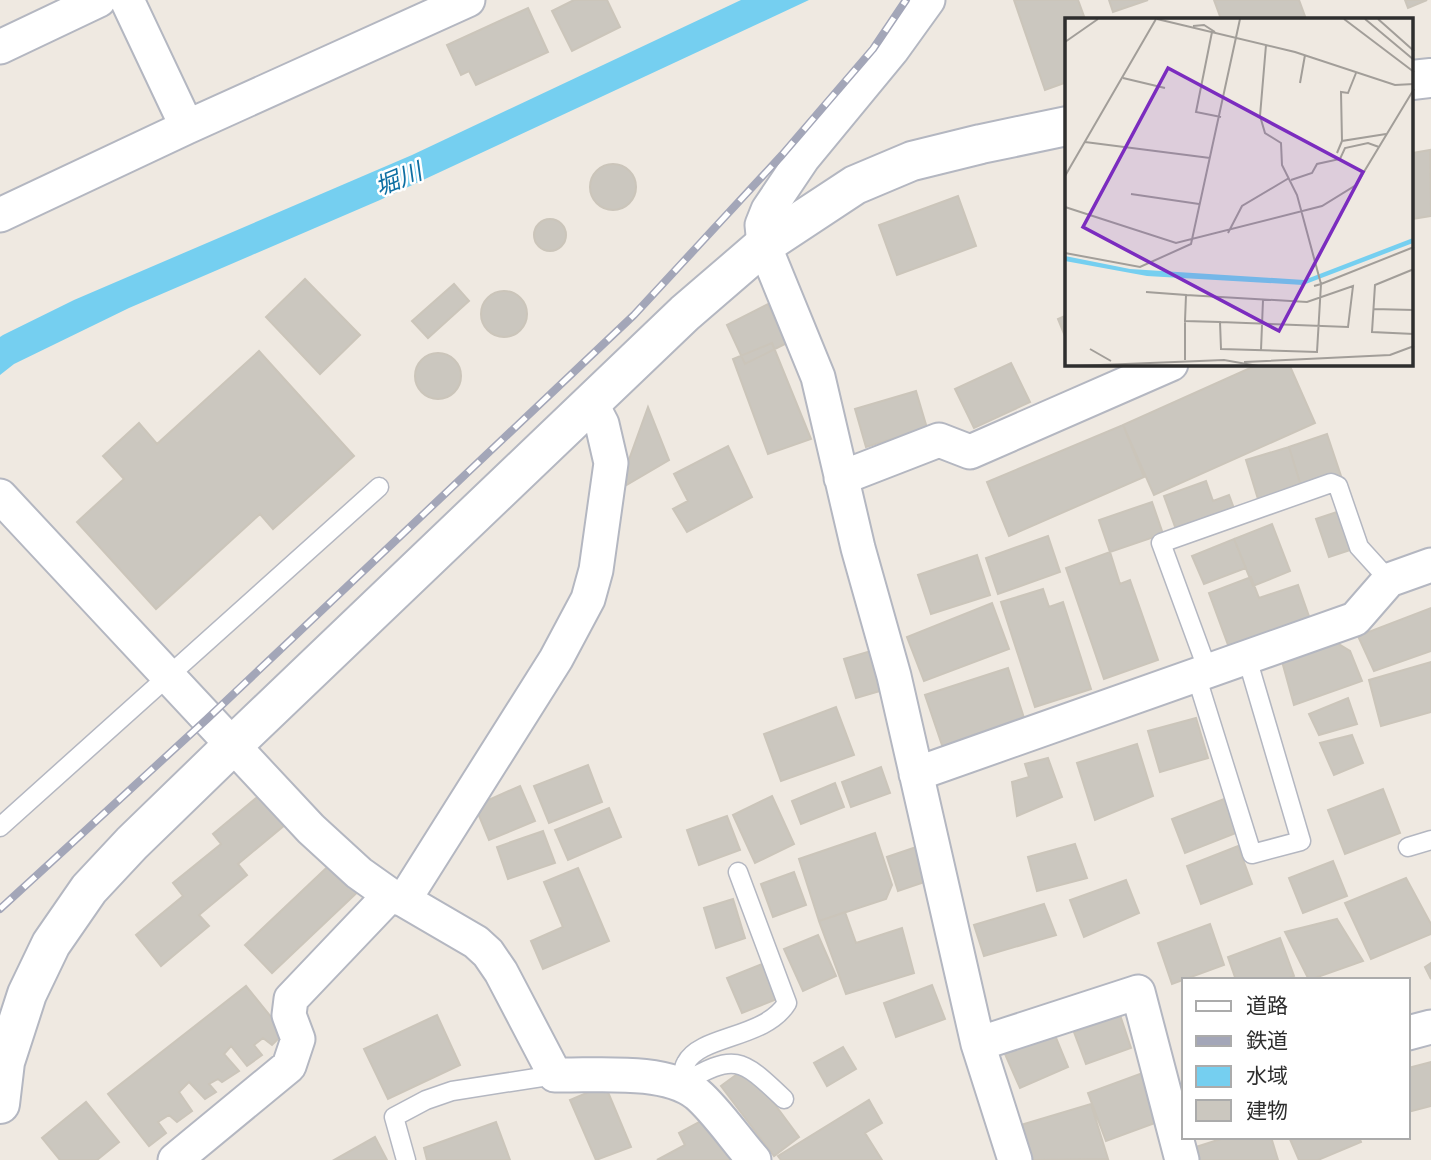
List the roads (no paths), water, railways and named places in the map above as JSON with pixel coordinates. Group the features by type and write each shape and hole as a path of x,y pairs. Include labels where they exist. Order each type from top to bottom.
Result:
{"street":[{"path":"0,47 99,0"},
{"path":"127,0 187,127"},
{"path":"0,215 468,0"},
{"path":"928,0 892,50 803,158 768,210 762,225 764,245 818,377 858,548 894,676 978,1044 1014,1160"},
{"path":"0,1104 5,1062 27,994 51,944 89,889 132,843 232,746 685,313 764,245 855,185 912,161 1065,126"},
{"path":"841,478 939,440 970,452 1166,366"},
{"path":"175,1160 289,1066 298,1039 289,1014 291,999 397,897 556,659 587,599 596,570 611,463 602,424 591,403"},
{"path":"0,496 311,829 359,873 477,942 488,953 501,972 555,1075 646,1077 681,1084 698,1095 754,1160"},
{"path":"916,774 1355,619 1389,580 1431,565"},
{"path":"978,1044 1138,992 1180,1140"},
{"path":"1410,1032 1431,1027"}],"lane":[{"path":"1247,658 1301,841 1252,854 1202,673 1161,543 1331,483 1338,486 1359,547 1389,580"},
{"path":"0,827 379,486"},
{"path":"1408,847 1431,840"},
{"path":"681,1084 686,1062 698,1051 763,1026 780,1015 787,1003 738,872"},
{"path":"681,1084 706,1070 732,1062 752,1069 784,1098"},
{"path":"406,1160 394,1117 426,1100 452,1091 555,1075"}],"water":[{"name":"堀川","path":"741,0 809,0 380,200 129,308 14,364 0,375 0,337 3,335 74,300 412,155"}],"railway":[{"path":"0,909 207,719 634,315 782,155 873,49 906,0"}]}
